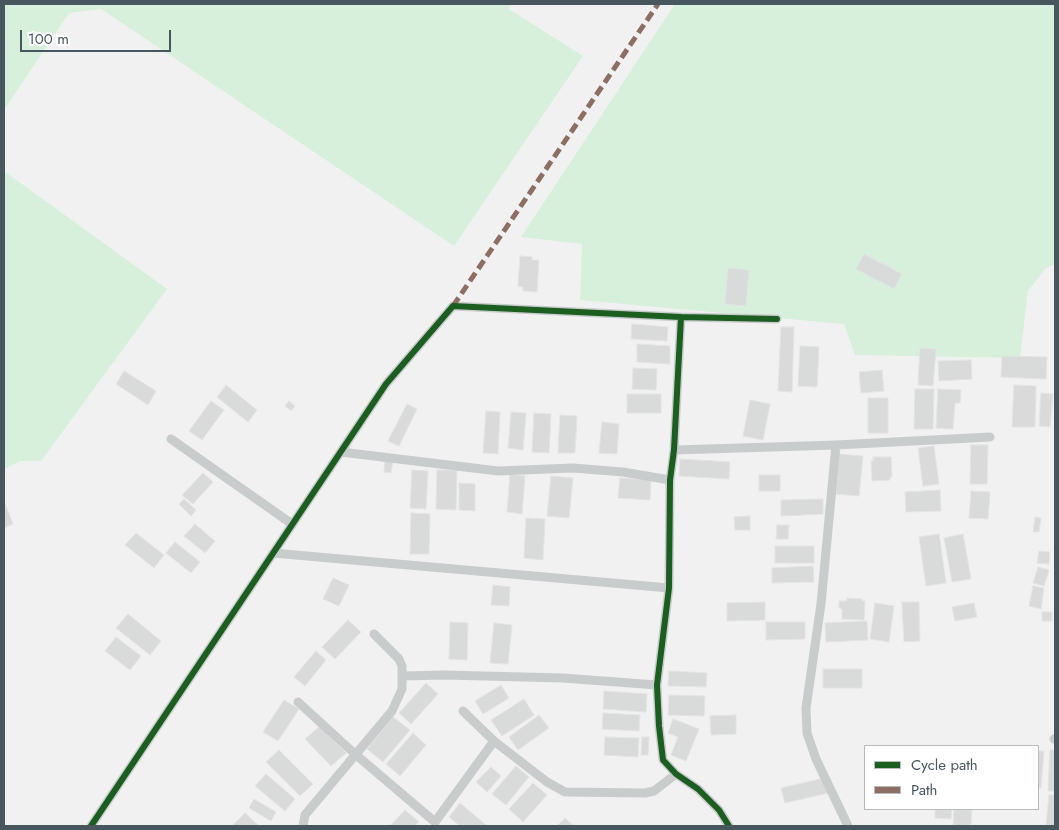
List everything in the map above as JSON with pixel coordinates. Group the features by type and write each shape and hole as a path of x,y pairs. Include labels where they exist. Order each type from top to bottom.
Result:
{"street":[{"path":"91,826 386,384 453,306 681,317 777,319"},
{"path":"681,317 674,450 670,480 669,588 657,685 659,726 663,760 676,774 698,790 719,810 729,826"},
{"path":"674,450 836,445 990,437"},
{"path":"171,439 292,524"},
{"path":"836,445 822,604 806,708 807,733 816,759 848,826"},
{"path":"341,452 498,471 573,468 623,472 670,480"},
{"path":"273,553 669,588"},
{"path":"303,826 305,815 354,754 392,711 402,689 402,666 399,659 374,634"},
{"path":"403,676 444,675 563,678 657,685"},
{"path":"298,702 354,754 438,824 494,741"},
{"path":"463,711 494,741 547,782 565,792 645,793 654,791 676,774"}],"green space":[{"path":"4,4 511,4 509,9 583,56 454,246 101,9 69,13 4,110"},
{"path":"675,4 1055,4 1055,264 1045,269 1028,291 1020,358 855,355 844,324 580,300 582,244 521,237"},
{"path":"4,171 167,289 41,461 20,461 4,469"}],"building":[{"path":"864,254 902,274 894,289 856,269"},
{"path":"520,256 539,260 537,292 523,291 523,287 518,286"},
{"path":"728,268 749,270 746,306 725,304"},
{"path":"632,324 668,327 667,341 631,339"},
{"path":"781,327 794,327 792,392 778,391"},
{"path":"637,344 670,346 670,364 637,362"},
{"path":"800,346 819,347 817,387 798,386"},
{"path":"920,348 936,349 933,386 918,385"},
{"path":"1002,356 1047,357 1046,379 1001,377"},
{"path":"971,360 972,379 939,381 938,361"},
{"path":"633,368 657,369 656,390 632,389"},
{"path":"882,370 884,391 861,393 859,372"},
{"path":"124,371 156,391 148,405 116,384"},
{"path":"226,385 257,410 248,422 217,397"},
{"path":"1014,385 1036,386 1035,427 1012,427"},
{"path":"915,389 934,389 933,429 914,429"},
{"path":"938,389 961,390 960,403 955,403 953,429 936,428"},
{"path":"1041,393 1053,394 1050,427 1039,426"},
{"path":"627,394 661,394 661,413 627,413"},
{"path":"868,398 888,398 888,433 868,433"},
{"path":"750,400 770,404 763,440 743,436"},
{"path":"211,401 224,410 202,440 189,431"},
{"path":"289,401 295,406 291,411 285,406"},
{"path":"407,404 417,409 399,446 388,441"},
{"path":"486,411 500,412 498,454 483,453"},
{"path":"511,412 526,413 523,450 508,448"},
{"path":"534,413 551,414 549,453 532,452"},
{"path":"560,415 577,416 575,453 558,453"},
{"path":"602,422 619,424 617,454 599,453"},
{"path":"971,445 988,445 987,484 970,484"},
{"path":"934,446 939,484 923,486 918,448"},
{"path":"839,454 863,456 859,496 836,494"},
{"path":"873,457 891,457 892,477 890,477 890,480 872,481 871,461 873,461"},
{"path":"385,459 393,460 391,473 384,472"},
{"path":"680,459 730,462 729,479 679,476"},
{"path":"412,470 428,471 426,509 410,508"},
{"path":"437,470 457,470 456,510 436,509"},
{"path":"203,473 213,482 193,504 182,495"},
{"path":"510,474 525,476 522,514 507,512"},
{"path":"759,475 780,475 780,491 759,491"},
{"path":"551,476 573,478 569,518 547,516"},
{"path":"620,478 651,480 650,500 618,498"},
{"path":"459,483 475,484 475,511 459,510"},
{"path":"940,490 941,511 906,512 905,492"},
{"path":"971,491 990,492 988,519 969,518"},
{"path":"184,499 196,510 191,516 179,504"},
{"path":"823,499 823,514 781,516 781,500"},
{"path":"4,501 13,524 4,528"},
{"path":"411,513 430,514 429,554 410,554"},
{"path":"750,516 750,530 735,530 734,517"},
{"path":"1035,517 1041,518 1039,532 1033,532"},
{"path":"526,518 545,519 543,560 524,558"},
{"path":"195,524 215,541 205,553 184,536"},
{"path":"777,525 789,525 788,539 776,539"},
{"path":"136,533 164,555 154,568 125,545"},
{"path":"939,534 946,583 926,586 919,537"},
{"path":"963,534 971,579 952,582 944,538"},
{"path":"175,542 200,562 191,573 166,553"},
{"path":"775,546 814,546 814,563 775,563"},
{"path":"1039,551 1050,552 1049,564 1037,563"},
{"path":"813,566 814,582 772,583 772,568"},
{"path":"1038,567 1049,570 1044,586 1033,583"},
{"path":"333,578 349,585 339,606 323,599"},
{"path":"493,585 510,587 509,606 491,605"},
{"path":"1033,586 1044,588 1041,609 1029,606"},
{"path":"847,598 865,601 864,620 842,619 842,609 839,608 839,601 847,601"},
{"path":"765,602 765,620 727,621 727,603"},
{"path":"902,602 919,602 920,641 904,642"},
{"path":"875,603 894,606 889,642 870,639"},
{"path":"974,603 977,617 955,621 952,607"},
{"path":"1042,612 1052,612 1052,621 1042,621"},
{"path":"128,614 161,641 150,655 116,628"},
{"path":"348,620 361,632 335,659 322,647"},
{"path":"867,621 868,640 826,642 825,623"},
{"path":"450,622 468,623 467,660 449,659"},
{"path":"766,622 805,622 805,639 766,640"},
{"path":"494,623 512,625 508,664 490,663"},
{"path":"116,637 141,656 130,670 105,651"},
{"path":"316,651 326,660 305,686 294,677"},
{"path":"823,669 862,669 862,688 823,688"},
{"path":"669,671 707,673 706,687 668,686"},
{"path":"426,683 438,694 411,724 399,713"},
{"path":"501,685 509,698 483,714 475,701"},
{"path":"604,691 647,694 646,712 603,709"},
{"path":"669,695 705,696 704,716 668,715"},
{"path":"524,699 534,715 502,736 491,720"},
{"path":"284,700 299,709 278,741 263,732"},
{"path":"603,713 640,715 639,731 602,729"},
{"path":"539,715 549,728 518,750 509,737"},
{"path":"736,715 736,734 711,735 710,716"},
{"path":"393,717 410,730 383,762 367,749"},
{"path":"673,719 699,729 686,761 671,755 678,737 668,733"},
{"path":"320,726 346,753 331,766 305,739"},
{"path":"413,733 426,745 400,776 386,764"},
{"path":"605,737 639,738 638,757 604,755"},
{"path":"642,737 649,737 648,755 641,755"},
{"path":"279,750 313,784 300,796 266,762"},
{"path":"1050,750 1055,750 1055,791 1048,791"},
{"path":"1039,751 1044,751 1041,788 1039,788"},
{"path":"516,766 529,777 506,805 492,794"},
{"path":"491,767 501,776 487,792 476,782"},
{"path":"266,774 295,799 285,811 255,786"},
{"path":"824,778 828,793 785,803 781,788"},
{"path":"533,783 547,795 523,822 509,809"},
{"path":"1049,795 1055,795 1055,826 1046,826"},
{"path":"254,799 276,812 271,821 249,808"},
{"path":"460,803 487,826 460,826 449,817"},
{"path":"405,810 419,822 415,826 390,826"},
{"path":"935,810 952,810 951,819 935,818"},
{"path":"954,810 972,810 971,826 953,825"},
{"path":"245,813 259,826 234,826"},
{"path":"565,818 574,826 557,826"}],"marked path":[{"path":"453,306 658,4"}],"cycle path":[{"path":"91,826 386,384 453,306 681,317 777,319"},
{"path":"681,317 674,450 670,480 669,588 657,685 659,726 663,760 676,774 698,789 719,810 729,826"}]}
